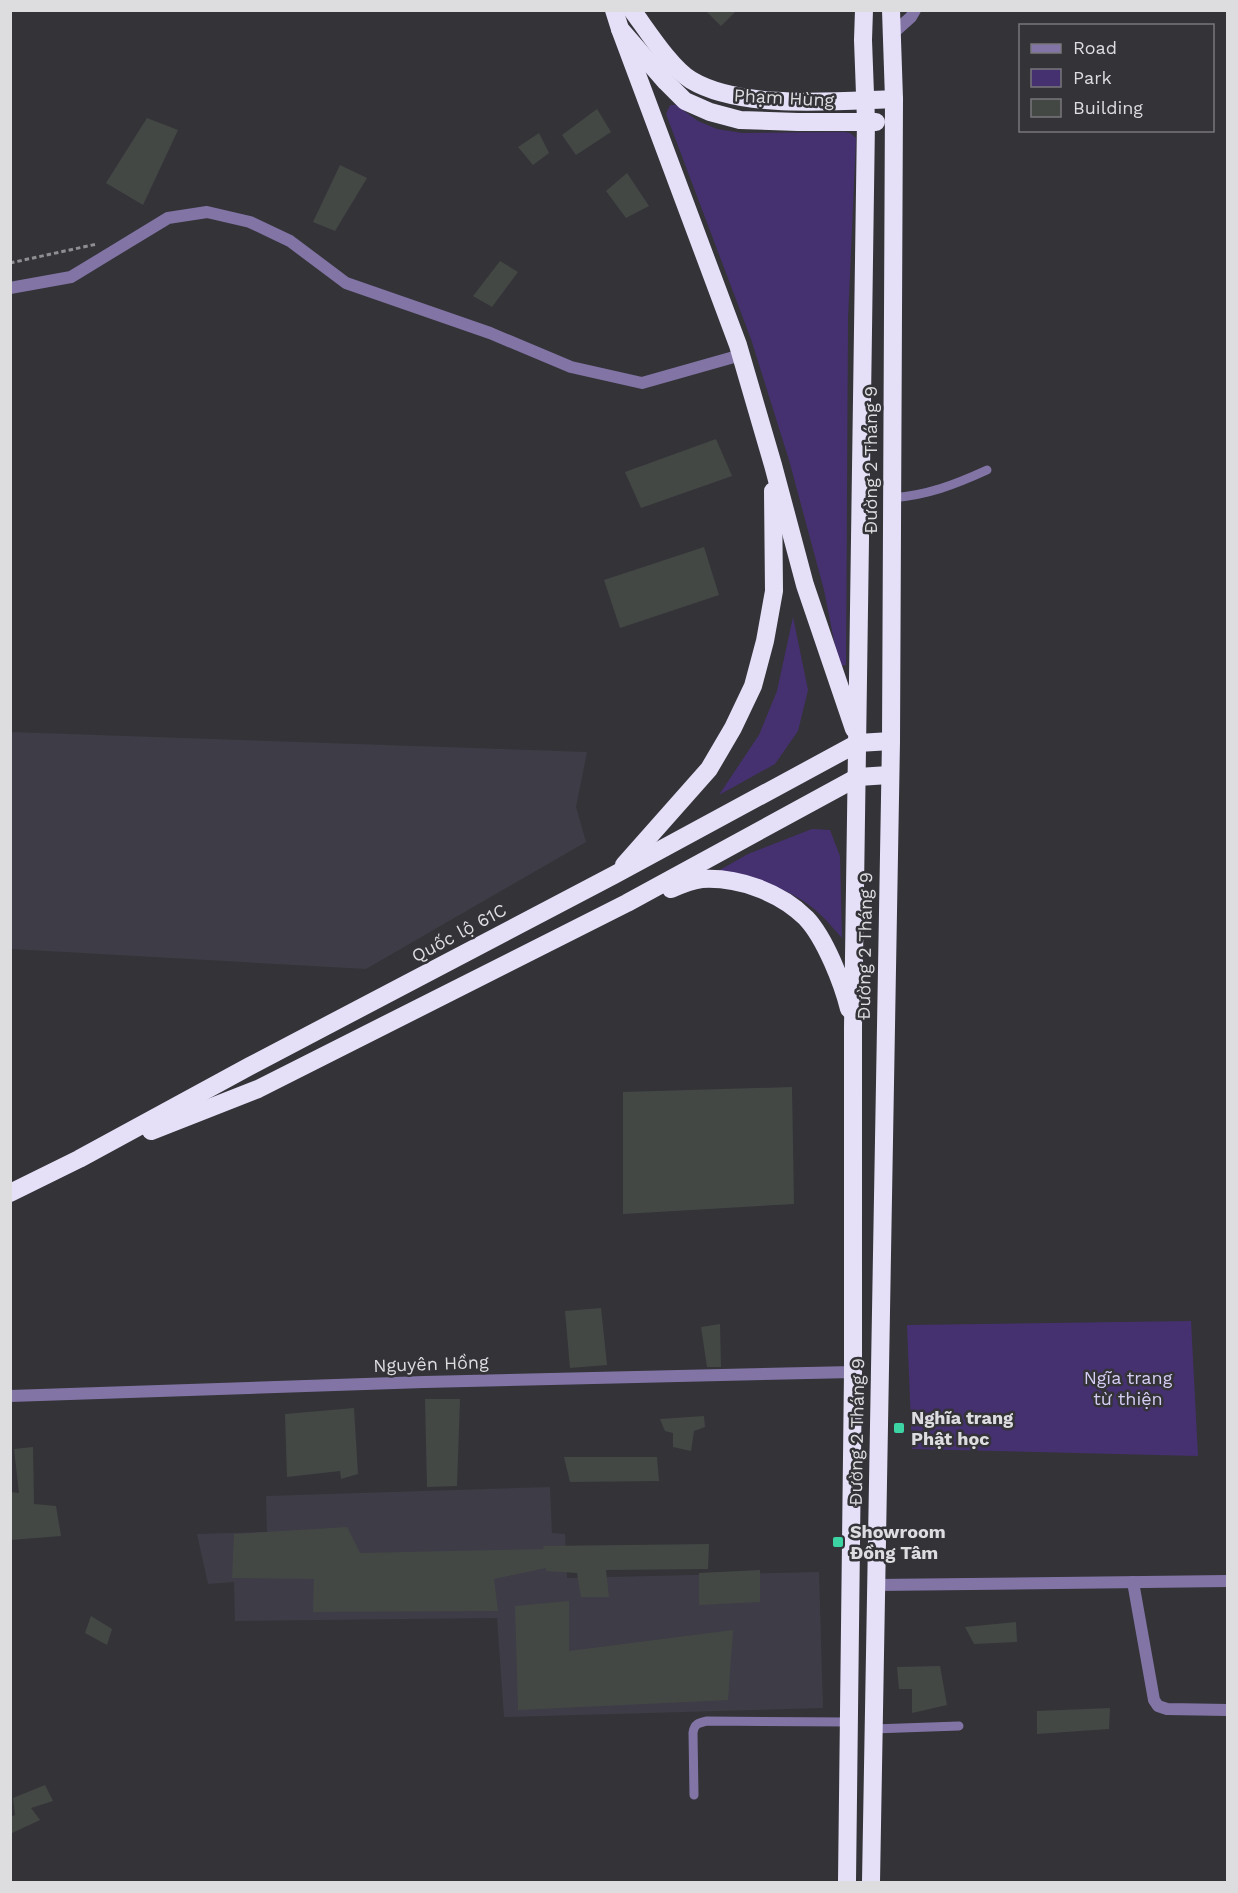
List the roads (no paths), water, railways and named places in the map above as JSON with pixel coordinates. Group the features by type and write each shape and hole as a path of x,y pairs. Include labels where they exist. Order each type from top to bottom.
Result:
{"highway":[{"name":"Phạm Hùng","path":"614,10 620,29 636,50 685,101 710,112 740,120 893,123"},
{"name":"Phạm Hùng","path":"632,10 683,73 690,79 714,90 740,98 777,101 894,99"},
{"name":"Đường 2 Tháng 9","path":"847,1882 853,1372 853,1027 867,121 863,40 864,10"},
{"name":"Đường 2 Tháng 9","path":"871,1882 891,741 894,99 891,10"},
{"path":"620,29 741,355 805,585 858,742 891,741"},
{"path":"614,875 709,769 733,728 753,686 765,641 774,591 773,465"},
{"name":"Quốc lộ 61C","path":"14,1191 79,1159 250,1066 614,875 858,742"},
{"path":"858,777 889,775"},
{"name":"Quốc lộ 61C","path":"79,1159 258,1089 627,903 858,777"},
{"path":"627,903 699,879 733,881 764,890 790,905 807,919 817,933 833,964 847,1002 853,1027"}],"street":[{"path":"855,10 863,40"},
{"path":"891,35 911,17 915,10"},
{"path":"10,288 71,277 168,218 207,212 250,222 290,241 346,283 490,333 571,366 642,383 741,355"},
{"name":"Nguyên Hồng","path":"10,1396 424,1382 853,1372"},
{"path":"876,1586 1227,1581"},
{"path":"1133,1582 1154,1700 1158,1706 1167,1709 1227,1710"}],"lane":[{"path":"892,498 933,492 987,470"},
{"path":"694,1796 693,1728 698,1723 707,1721 849,1722"},
{"path":"873,1729 959,1726"}],"place":[{"name":"Nghĩa trang Phật học","path":"899,1428"},
{"name":"Showroom Đồng Tâm","path":"838,1542"}],"park label":[{"name":"Ngĩa trang từ thiện","path":"1128,1388"}]}
